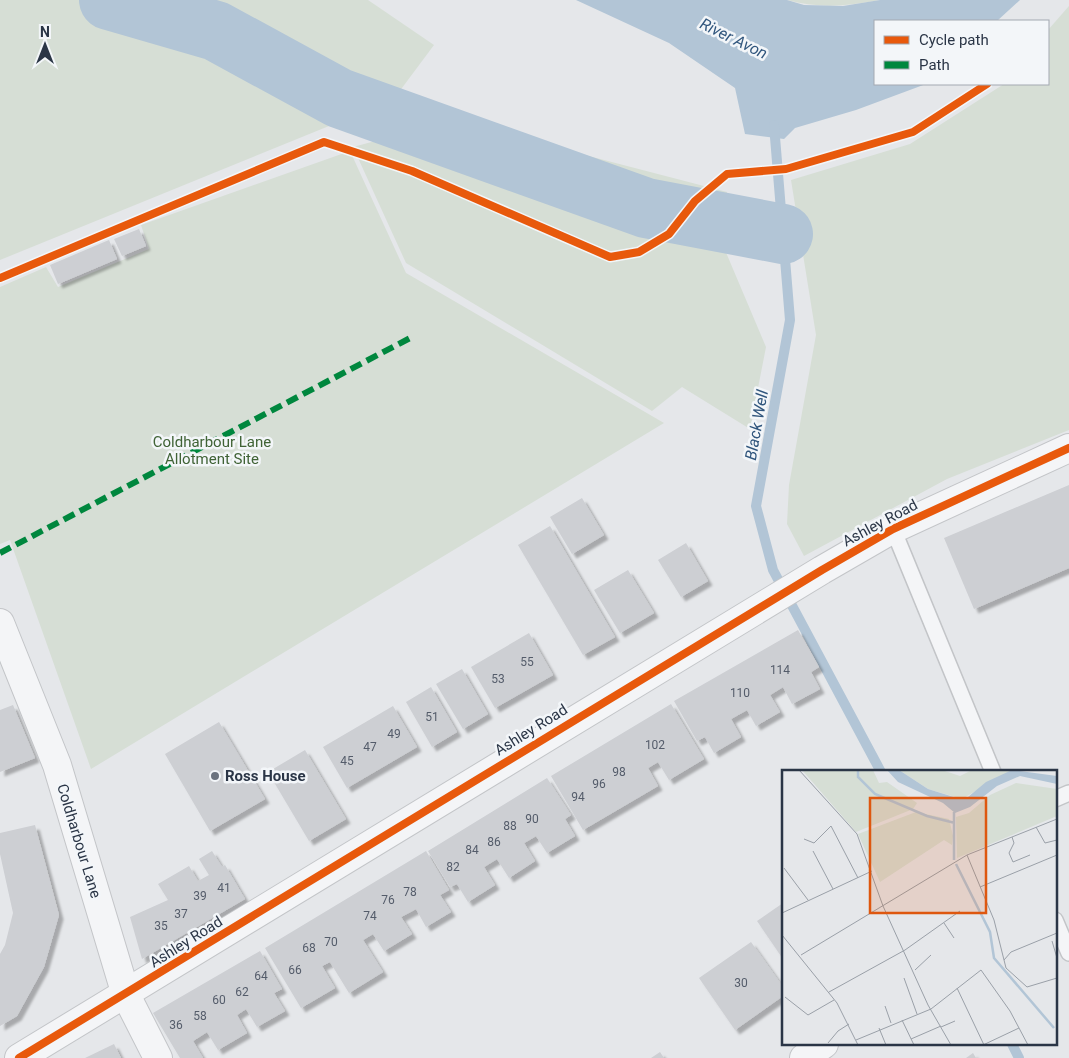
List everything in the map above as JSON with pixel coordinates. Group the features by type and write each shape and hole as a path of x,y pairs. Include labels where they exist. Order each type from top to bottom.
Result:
{"street":[{"name":"Ashley Road","path":"19,1058 126,995 756,608 893,529 1069,448"},
{"name":"Coldharbour Lane","path":"0,623 10,677 57,765 126,995 158,1058"},
{"path":"804,1058 821,1046"}],"lane":[{"path":"893,529 992,770"},
{"path":"1056,799 1069,793"},
{"path":"1056,922 1069,953"}],"green space":[{"path":"0,0 368,0 434,45 393,100 0,260"},
{"path":"787,0 880,0 856,4 822,6"},
{"path":"1069,6 1069,430 947,479 804,556 787,524 789,485 816,335 791,180 910,144 1002,85 1049,85 1049,29"},
{"path":"427,127 485,129 727,192 722,243 766,347 750,429 682,387 652,411 406,263 353,147"},
{"name":"Coldharbour Lane Allotment Site","path":"350,151 406,273 664,423 91,769 10,540 0,544 0,287 46,267 58,287 149,249 141,225"}],"water":[{"name":"River Avon","path":"576,0 787,0 804,5 843,6 880,0 1020,0 998,20 874,20 874,85 923,85 856,110 795,128 784,139 745,134 735,88 669,43"}],"building":[{"path":"139,229 146,246 122,256 114,239"},
{"path":"109,240 117,259 58,284 50,265"},
{"path":"1069,485 1069,568 974,609 944,538"},
{"path":"582,498 604,535 572,554 550,517"},
{"path":"550,526 615,637 583,655 518,545"},
{"path":"686,543 708,581 681,597 658,560"},
{"path":"628,570 654,613 620,633 594,590"},
{"path":"798,630 819,667 811,672 820,689 792,704 783,687 770,695 780,712 756,726 747,710 731,719 741,737 714,753 705,737 697,741 674,701"},
{"path":"529,633 553,675 495,708 471,667"},
{"path":"462,669 488,714 463,729 436,684"},
{"path":"431,687 457,732 432,747 406,702"},
{"path":"671,704 704,759 669,780 658,762 648,768 658,786 583,830 551,776"},
{"path":"13,705 35,758 0,772 0,710"},
{"path":"393,706 417,747 347,788 323,747"},
{"name":"Ross House","path":"219,722 265,799 210,831 165,754"},
{"path":"305,750 346,819 309,841 268,772"},
{"path":"547,778 571,815 565,819 575,836 547,853 536,836 524,843 535,861 509,878 497,859 484,867 495,885 468,902 457,884 450,887 428,851"},
{"path":"35,825 59,915 44,967 17,1016 0,1026 0,954 5,945 13,913 0,854 0,833"},
{"path":"212,851 222,867 225,865 245,899 142,959 130,917 168,900 158,884 189,866 198,881 209,875 199,859"},
{"path":"426,851 449,890 440,895 451,912 426,927 416,909 401,917 412,934 384,951 373,934 363,940 383,972 349,993 330,962 322,966 335,988 301,1008 265,948"},
{"path":"782,904 782,958 757,921"},
{"path":"751,942 782,986 782,997 735,1030 699,978"},
{"path":"260,951 282,989 274,993 285,1011 257,1027 246,1009 237,1015 247,1033 218,1050 207,1032 193,1041 203,1058 180,1058 153,1013"},
{"path":"114,1044 121,1058 85,1058"},
{"path":"660,1052 664,1058 651,1058"},
{"path":"973,1053 976,1058 966,1058"}],"waterway":[{"path":"109,0 216,31 339,98 646,208 783,234"},
{"name":"Black Well","path":"774,125 790,320 756,506 773,570 880,770"},
{"name":"Black Well","path":"1013,1046 1019,1058"}],"marked path":[{"path":"0,553 412,337"}],"cycle path":[{"path":"0,278 324,142 412,171 610,257 639,252 669,234 695,201 727,174 786,169 913,132 985,85"},
{"path":"19,1058 822,570 893,529 1069,448"}],"place":[{"name":"Ross House","path":"215,776"}]}
